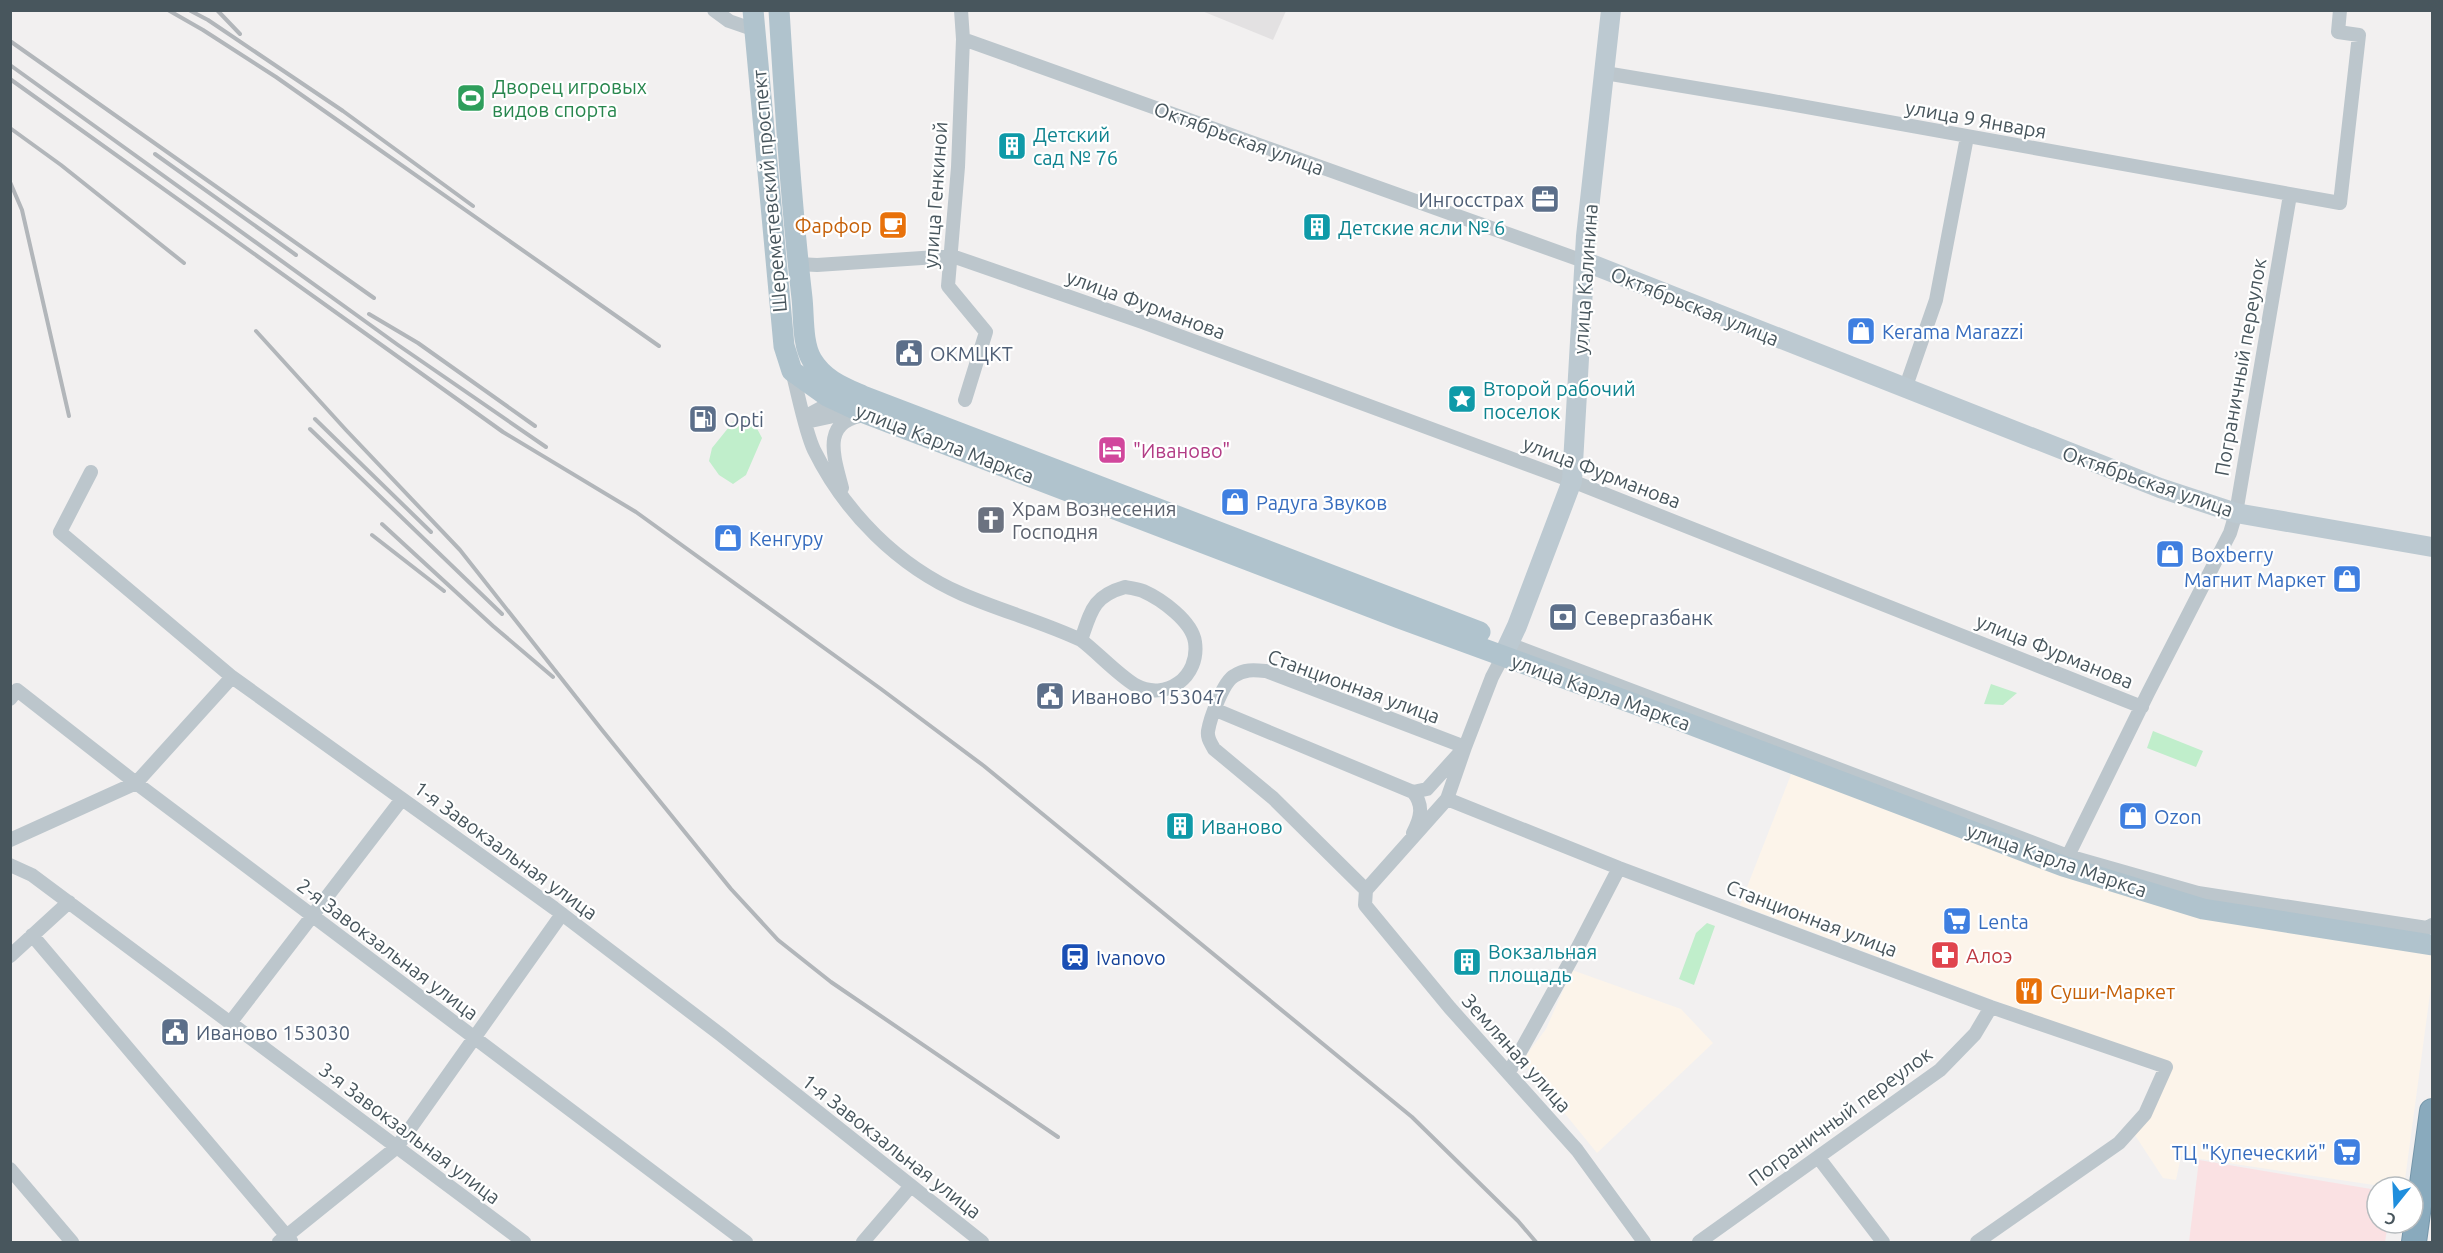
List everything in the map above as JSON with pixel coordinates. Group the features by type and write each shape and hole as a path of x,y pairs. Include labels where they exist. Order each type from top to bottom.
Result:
{"highway":[{"path":"2414,1242 2433,1111"}],"main road":[{"name":"улица Калинина","path":"1506,650 1572,481 1586,236 1611,10"},
{"path":"754,20 780,20"},
{"name":"Шереметевский проспект","path":"754,20 784,346 800,378"},
{"name":"Шереметевский проспект","path":"780,20 798,264 811,358"},
{"name":"Октябрьская улица","path":"1586,262 2160,488 2236,513 2433,547"},
{"name":"улица Карла Маркса","path":"811,358 821,374 864,407"},
{"name":"улица Карла Маркса","path":"800,378 836,400 864,407 1506,650 1676,719 2203,909 2433,945"}],"street":[{"path":"714,10 729,21 754,20"},
{"name":"улица Генкиной","path":"961,10 963,39 952,256 948,286 986,332 965,400"},
{"name":"улица 9 Января","path":"1605,74 1767,100 2340,203 2359,35 2338,32 2340,10"},
{"name":"Октябрьская улица","path":"963,39 1586,262"},
{"path":"1905,389 1936,300 1967,137"},
{"name":"Пограничный переулок","path":"2066,861 2230,533 2236,513 2290,195"},
{"name":"улица Фурманова","path":"798,264 817,265 952,256 1142,322 1572,481 2142,707"},
{"path":"811,358 800,378 806,422 813,448 845,499 873,534 920,572 964,595 1081,640 1136,685 1156,691 1170,689 1188,675 1194,659 1195,642 1190,628 1159,601 1143,591 1125,587 1107,592 1094,607 1081,640"},
{"path":"800,378 806,422"},
{"path":"806,422 812,413 836,400"},
{"path":"806,422 864,407"},
{"path":"845,499 832,453 834,439 840,427 864,407"},
{"name":"1-я Завокзальная улица","path":"91,472 60,532 232,676 562,914 721,1035 982,1242"},
{"path":"1401,853 1419,822 1420,800 1413,792 1216,710 1208,731 1209,740 1214,749 1254,781 1366,890 1401,853 1447,800 1492,677 1506,650"},
{"name":"Станционная улица","path":"1216,710 1222,691 1231,677 1245,670 1266,670 1465,747"},
{"path":"10,840 136,783 232,676"},
{"name":"2-я Завокзальная улица","path":"10,699 17,690 136,783 746,1242"},
{"path":"1413,792 1427,789 1465,747"},
{"path":"230,1023 402,799"},
{"name":"Станционная улица","path":"1447,800 1619,868 1991,1007 2166,1068 2145,1114 2119,1143 1977,1242"},
{"name":"улица Карла Маркса","path":"2066,861 2218,897 2427,928 2433,925"},
{"name":"3-я Завокзальная улица","path":"10,865 32,875 69,902 524,1242"},
{"path":"1509,1072 1619,868"},
{"name":"Земляная улица","path":"1366,890 1365,904 1450,1008 1577,1150 1644,1242"},
{"path":"10,957 69,902"},
{"path":"32,935 286,1240 397,1147 562,914"},
{"name":"Пограничный переулок","path":"1698,1242 1940,1070 1975,1034 1991,1007"},
{"path":"1818,1156 1883,1242"},
{"path":"10,1169 72,1242"},
{"path":"863,1242 910,1187"}],"shaded area":[{"path":"1202,11 1286,11 1273,40"},
{"path":"1792,772 2432,954 2432,979 2406,1175 2365,1175 2365,1184 2181,1156 2176,1180 2163,1178 2129,1126 2154,1098 2164,1064 1740,905"},
{"path":"1572,970 1681,1009 1713,1043 1597,1153 1522,1061 1546,1029"},
{"path":"2199,1160 2365,1188 2365,1235 2386,1235 2385,1242 2189,1242"}],"green space":[{"path":"751,417 762,438 746,475 733,484 719,475 709,461 712,448 733,422"},
{"path":"1991,684 2017,693 2003,705 1984,704"},
{"path":"2153,731 2203,751 2196,767 2147,748"},
{"path":"1707,923 1715,926 1694,985 1679,979 1696,933"}],"railway":[{"path":"168,10 276,77 659,346"},
{"path":"189,10 208,20 343,111 473,206"},
{"path":"217,10 240,34"},
{"path":"10,41 374,298"},
{"path":"10,65 398,345 546,447"},
{"path":"10,79 503,432 636,512 984,766 1412,1117 1518,1221 1536,1242"},
{"path":"10,128 61,165 184,263"},
{"path":"155,154 296,255"},
{"path":"10,182 22,210 69,416"},
{"path":"369,314 418,343 535,426"},
{"path":"256,331 460,550 731,889 778,940 831,982 1058,1137"},
{"path":"315,419 431,532"},
{"path":"310,429 502,614"},
{"path":"382,524 493,626 553,677"},
{"path":"372,535 444,591"}],"place":[{"name":"Дворец игровых видов спорта","path":"471,98"},
{"name":"Детский сад № 76","path":"1012,146"},
{"name":"Ингосстрах","path":"1545,199"},
{"name":"Фарфор","path":"893,225"},
{"name":"Детские ясли № 6","path":"1317,227"},
{"name":"Kerama Marazzi","path":"1861,331"},
{"name":"ОКМЦКТ","path":"909,353"},
{"name":"Второй рабочий поселок","path":"1462,399"},
{"name":"Opti","path":"703,419"},
{"name":"\"Иваново\"","path":"1112,450"},
{"name":"Радуга Звуков","path":"1235,502"},
{"name":"Храм Вознесения Господня","path":"991,520"},
{"name":"Кенгуру","path":"728,538"},
{"name":"Boxberry","path":"2170,554"},
{"name":"Магнит Маркет","path":"2347,579"},
{"name":"Севергазбанк","path":"1563,617"},
{"name":"Иваново 153047","path":"1050,696"},
{"name":"Ozon","path":"2133,816"},
{"name":"Иваново","path":"1180,826"},
{"name":"Lenta","path":"1957,921"},
{"name":"Алоэ","path":"1945,955"},
{"name":"Ivanovo","path":"1075,957"},
{"name":"Вокзальная площадь","path":"1467,962"},
{"name":"Суши-Маркет","path":"2029,991"},
{"name":"Иваново 153030","path":"175,1032"},
{"name":"ТЦ \"Купеческий\"","path":"2347,1152"}]}
